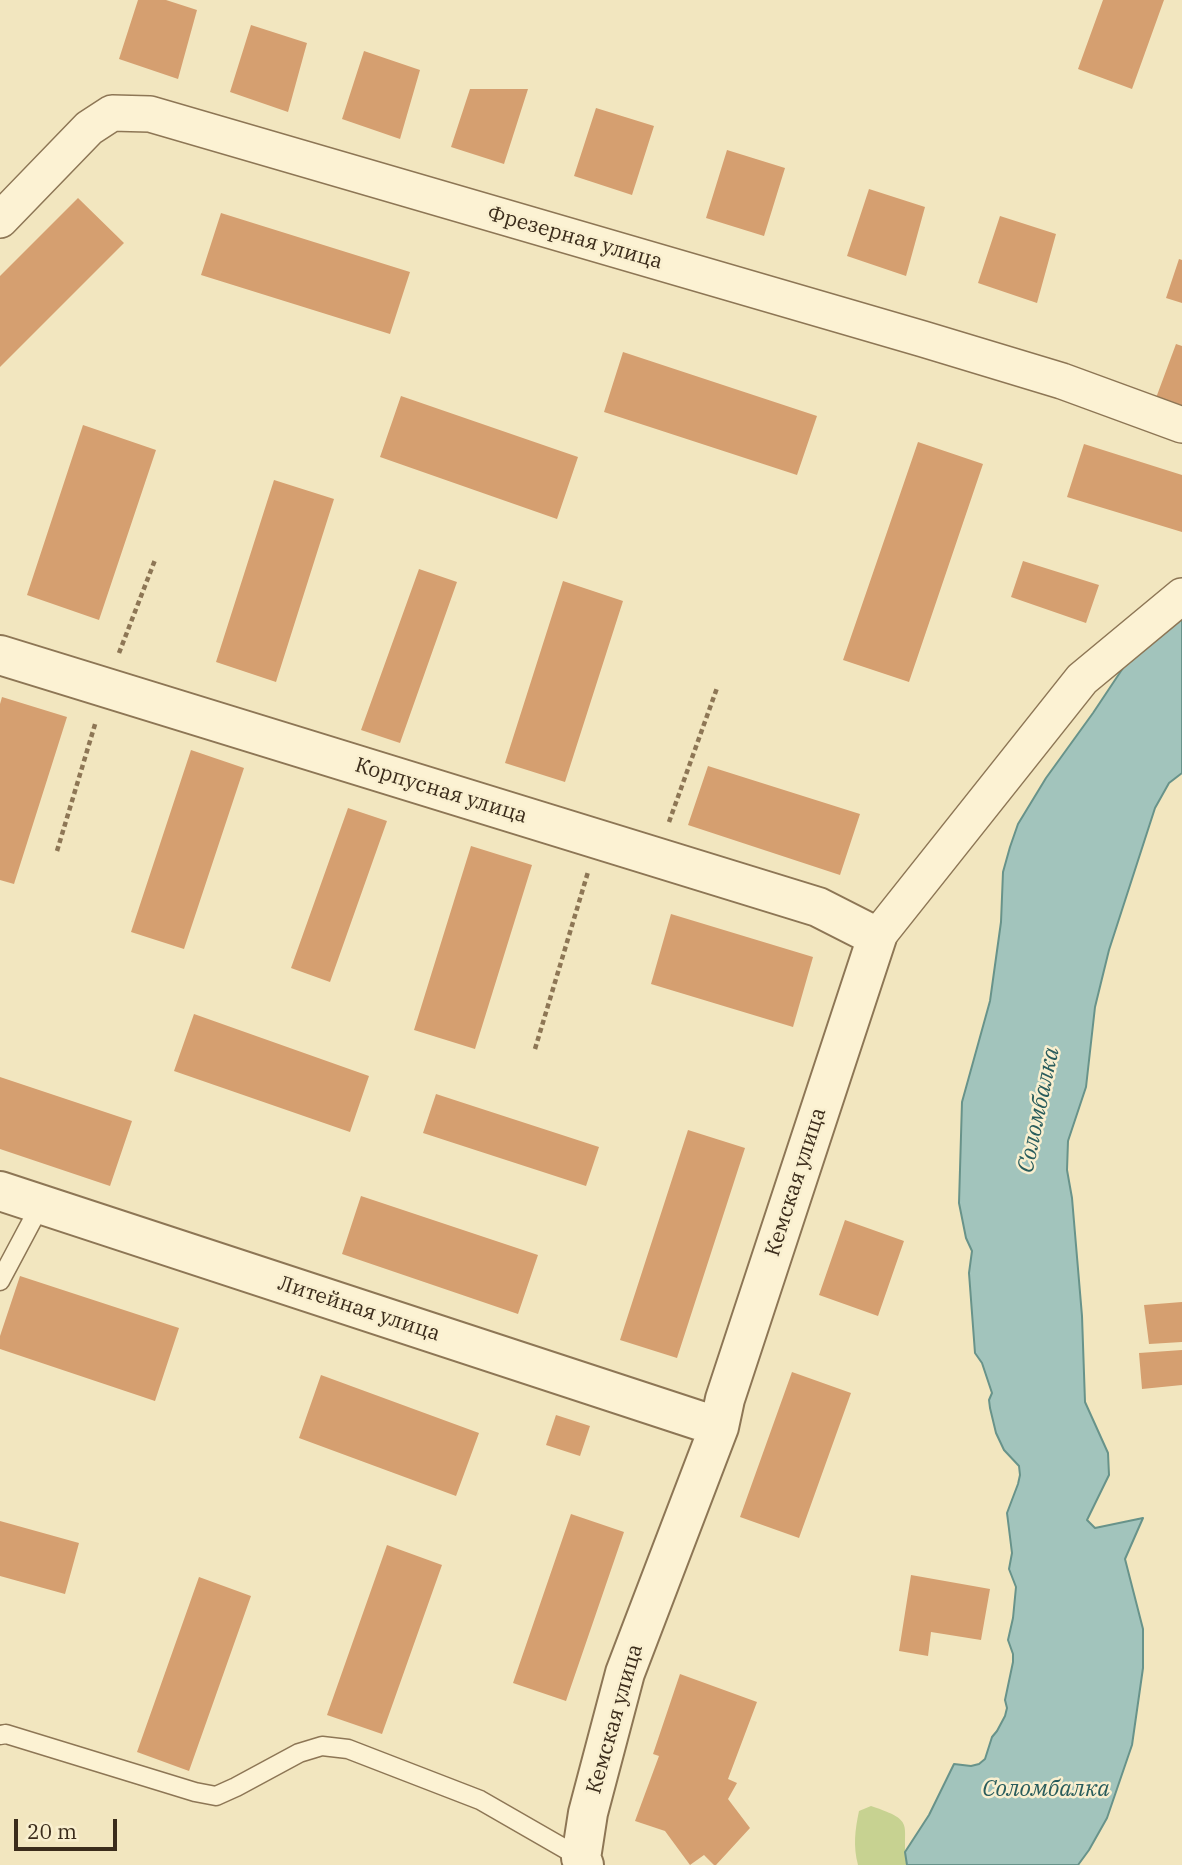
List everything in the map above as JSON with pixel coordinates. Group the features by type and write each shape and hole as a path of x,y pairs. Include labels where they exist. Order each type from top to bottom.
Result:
{"street":[{"name":"Фрезерная улица","path":"0,220 89,128 111,113 150,114 923,339 1062,381 1182,425"},
{"name":"Кемская улица","path":"583,1862 588,1813 625,1672 719,1427 725,1399 877,937 1082,679 1182,596"},
{"name":"Корпусная улица","path":"0,655 817,906 877,937"},
{"name":"Литейная улица","path":"0,1191 719,1427"}],"lane":[{"path":"0,1282 41,1204"},
{"path":"0,1735 6,1734 195,1792 216,1796 299,1753 322,1746 348,1749 480,1801 583,1862"}],"path":[{"path":"656,857 717,688"},
{"path":"535,1049 598,839"}],"green space":[{"path":"871,1806 902,1821 907,1865 858,1865 855,1838 859,1811"}],"water":[{"name":"Соломбалка","path":"1182,613 1182,773 1169,783 1155,808 1109,950 1095,1007 1086,1087 1068,1141 1067,1170 1072,1198 1082,1316 1085,1402 1108,1453 1109,1475 1087,1520 1095,1528 1143,1518 1125,1559 1143,1629 1143,1668 1132,1745 1107,1818 1078,1865 907,1865 905,1852 929,1815 954,1764 971,1766 985,1759 992,1737 1005,1716 1005,1700 1013,1662 1008,1640 1016,1587 1009,1569 1012,1553 1007,1513 1018,1484 1019,1466 1004,1450 996,1433 989,1400 992,1393 982,1363 975,1353 969,1273 972,1251 966,1238 959,1203 962,1102 990,1001 1001,922 1003,872 1018,824 1046,778 1138,648"}],"building":[{"path":"138,0 166,0 197,10 178,79 119,59"},
{"path":"1103,0 1164,0 1132,89 1078,69"},
{"path":"251,25 307,43 288,112 230,92"},
{"path":"364,51 420,70 400,139 342,119"},
{"path":"470,89 528,89 504,164 451,147"},
{"path":"596,108 654,126 632,195 574,176"},
{"path":"727,150 785,168 764,236 706,218"},
{"path":"869,189 925,207 906,276 847,256"},
{"path":"78,198 124,243 0,367 0,276"},
{"path":"221,213 410,272 390,334 201,275"},
{"path":"1000,216 1056,234 1037,303 978,283"},
{"path":"1179,259 1182,260 1182,303 1166,298"},
{"path":"1176,344 1182,346 1182,415 1153,406"},
{"path":"623,352 817,416 797,475 604,412"},
{"path":"401,396 578,457 557,519 380,457"},
{"path":"83,425 156,450 99,620 27,595"},
{"path":"918,442 983,464 909,682 843,660"},
{"path":"1084,444 1182,475 1182,532 1067,497"},
{"path":"274,480 334,499 276,682 216,662"},
{"path":"1023,561 1099,585 1086,623 1011,597"},
{"path":"419,569 457,582 400,743 361,730"},
{"path":"563,581 623,601 565,782 505,763"},
{"path":"2,697 67,717 14,884 0,880"},
{"path":"191,750 244,768 184,949 131,932"},
{"path":"708,766 860,814 840,875 688,825"},
{"path":"348,808 387,821 330,982 291,968"},
{"path":"471,846 532,865 475,1049 414,1030"},
{"path":"671,914 813,957 793,1027 651,984"},
{"path":"194,1014 369,1076 350,1132 174,1071"},
{"path":"0,1077 132,1121 110,1186 0,1149"},
{"path":"436,1094 599,1147 586,1186 423,1133"},
{"path":"688,1130 745,1148 677,1358 620,1340"},
{"path":"361,1196 538,1255 518,1314 342,1254"},
{"path":"845,1220 904,1241 878,1316 819,1295"},
{"path":"20,1276 179,1328 155,1401 0,1349 0,1336"},
{"path":"1182,1302 1182,1342 1149,1344 1144,1305"},
{"path":"1182,1350 1182,1385 1142,1389 1139,1353"},
{"path":"792,1372 851,1393 799,1538 740,1517"},
{"path":"321,1375 479,1433 456,1496 299,1438"},
{"path":"556,1415 590,1426 580,1456 546,1445"},
{"path":"571,1514 624,1532 566,1701 513,1683"},
{"path":"0,1521 79,1543 65,1594 0,1576"},
{"path":"387,1545 442,1565 382,1734 327,1715"},
{"path":"911,1575 990,1589 981,1640 931,1632 928,1656 899,1651"},
{"path":"199,1577 251,1596 189,1771 137,1752"},
{"path":"680,1674 757,1702 728,1779 737,1783 728,1799 750,1828 716,1865 704,1855 690,1865 665,1831 635,1821 659,1756 653,1754"}]}
